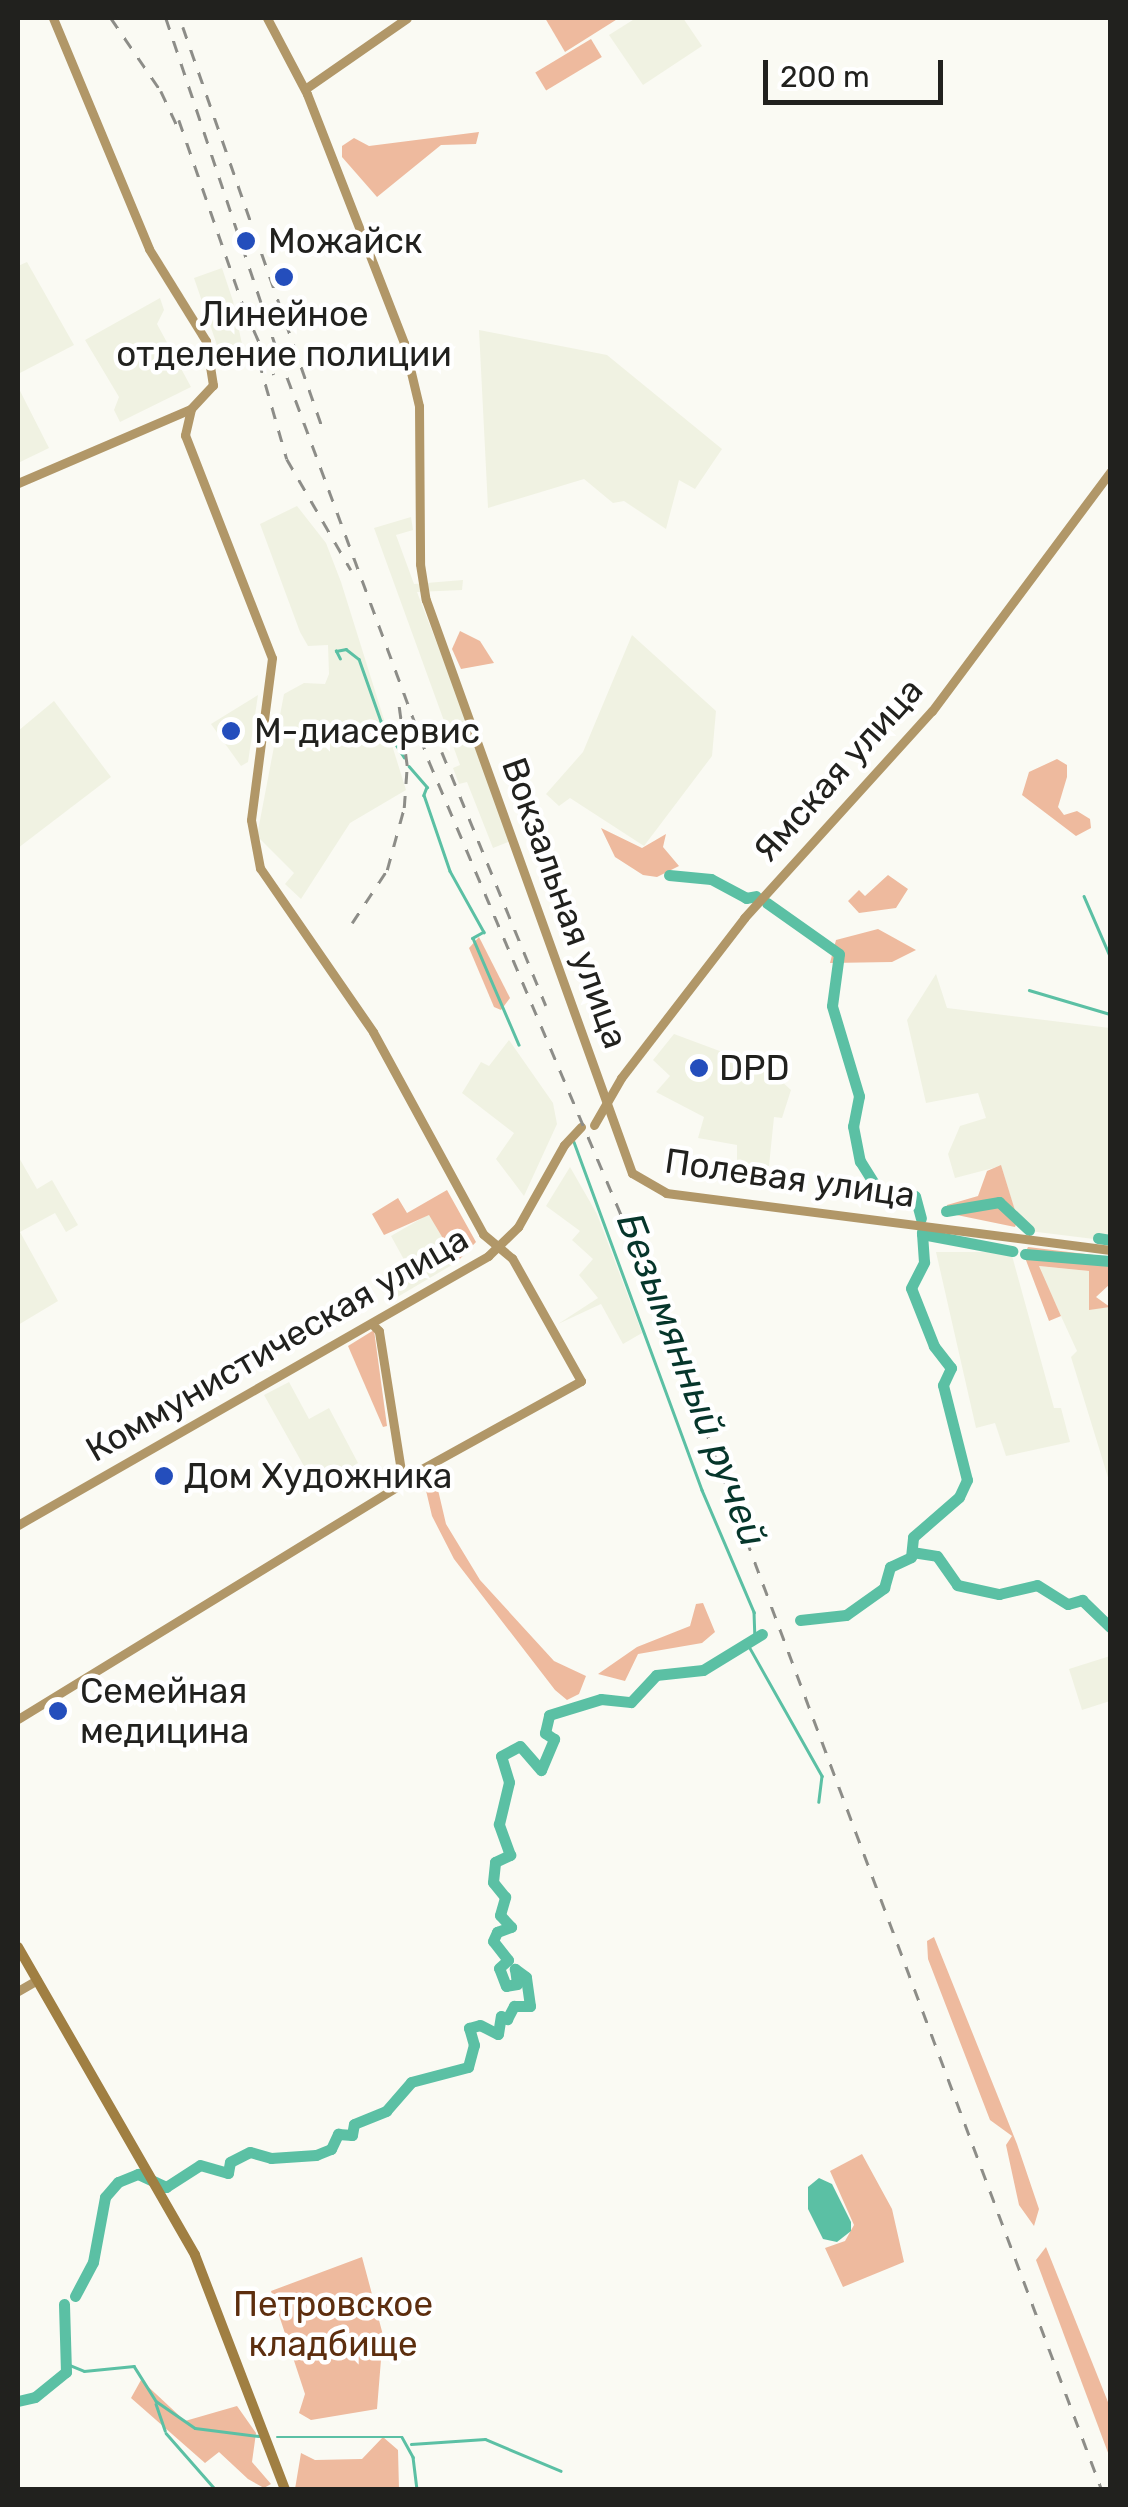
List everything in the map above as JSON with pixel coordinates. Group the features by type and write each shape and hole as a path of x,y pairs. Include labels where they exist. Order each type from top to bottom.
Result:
{"main road":[{"path":"18,483 184,415 214,380 206,341 149,249 53,18"},
{"name":"Вокзальная улица","path":"267,18 305,89 416,381 420,564 426,600 606,1105"},
{"path":"305,89 407,18"},
{"path":"18,1719 405,1481 581,1381 514,1262 483,1234 370,1028 257,862 252,810 273,661 184,415"},
{"name":"Ямская улица","path":"594,1121 620,1078 766,890 932,711 1110,472"},
{"path":"593,1061 606,1082 620,1078"},
{"path":"600,1085 594,1121 616,1133"},
{"name":"Полевая улица","path":"606,1105 634,1174 656,1191 1110,1250"},
{"name":"Коммунистическая улица","path":"18,1525 392,1312 498,1247 524,1218 578,1131"},
{"path":"380,1341 392,1312"},
{"path":"369,1324 378,1325 405,1481"},
{"path":"18,1947 187,2240 232,2339 285,2490"},
{"path":"18,1991 37,1980"}],"shaded area":[{"path":"636,18 683,18 702,46 643,85 609,35"},
{"path":"27,262 74,345 18,374 18,266"},
{"path":"222,268 243,349 241,343 219,351 194,278"},
{"path":"160,298 164,310 157,324 191,387 120,422 114,410 119,397 85,340"},
{"path":"479,330 607,355 722,449 695,489 679,480 666,529 624,501 613,503 584,479 488,508"},
{"path":"18,387 49,448 18,463"},
{"path":"297,506 326,543 341,582 406,790 350,823 301,899 285,884 294,873 257,836 284,694 304,683 325,684 329,674 328,645 308,646 300,632 260,524"},
{"path":"411,517 413,530 396,535 414,584 463,580 462,590 417,592 513,840 493,848 467,782 459,784 453,768 460,765 374,528"},
{"path":"632,635 716,711 712,756 644,846 570,798 559,806 546,794 583,752"},
{"path":"258,695 248,762 241,766 211,724"},
{"path":"54,701 111,777 18,848 18,731"},
{"path":"936,974 947,1008 1110,1028 1110,1241 1021,1230 1001,1166 955,1178 948,1154 960,1126 986,1118 978,1093 926,1103 907,1020"},
{"path":"674,1034 768,1069 791,1090 782,1118 774,1117 769,1166 737,1165 737,1145 698,1138 704,1117 656,1092 670,1076 653,1060"},
{"path":"509,1040 553,1103 557,1124 524,1196 496,1159 514,1133 462,1093 481,1062 489,1066"},
{"path":"18,1156 37,1189 52,1180 78,1225 66,1232 55,1213 20,1232 58,1301 18,1325"},
{"path":"570,1167 597,1214 642,1333 623,1344 601,1304 558,1324 598,1298 579,1275 593,1259 572,1240 580,1231 546,1206"},
{"path":"429,1214 457,1262 394,1299 384,1281 408,1267 391,1236"},
{"path":"936,1252 1011,1252 1054,1408 1061,1408 1070,1442 1006,1456 995,1423 976,1428"},
{"path":"1038,1266 1089,1271 1089,1309 1110,1307 1110,1484 1071,1357 1077,1351"},
{"path":"289,1382 309,1419 329,1408 358,1463 332,1479 319,1476 312,1464 305,1468 264,1395"},
{"path":"1110,1656 1110,1701 1082,1710 1069,1669"},
{"path":"819,2178 832,2184 851,2222 851,2231 837,2242 823,2239 808,2209 808,2187"}],"green space":[{"path":"545,18 619,18 565,52"},
{"path":"591,39 602,57 546,90 535,72"},
{"path":"479,132 476,144 441,145 377,197 342,157 342,146 354,138 369,146"},
{"path":"460,631 480,641 494,663 461,669 452,649"},
{"path":"1057,759 1067,765 1058,807 1064,815 1077,811 1090,819 1091,828 1076,836 1022,795 1029,772"},
{"path":"601,828 642,848 666,834 663,847 679,866 657,877 643,875 615,857"},
{"path":"888,875 908,889 896,908 859,913 848,901 859,890 865,896"},
{"path":"878,929 916,950 892,962 830,963 836,940"},
{"path":"479,937 510,998 501,1010 494,1007 469,948"},
{"path":"1001,1165 1018,1220 1015,1227 947,1213 947,1205 978,1196 987,1171"},
{"path":"447,1190 476,1242 457,1262 429,1215 384,1235 372,1214 398,1198 407,1213"},
{"path":"1028,1247 1110,1257 1110,1284 1096,1297 1110,1307 1089,1310 1089,1271 1039,1266 1061,1316 1049,1321 1024,1255"},
{"path":"374,1330 387,1426 383,1427 348,1346"},
{"path":"435,1477 446,1524 480,1580 554,1661 586,1676 579,1694 567,1700 555,1690 454,1559 432,1516 424,1482"},
{"path":"703,1603 715,1632 702,1643 638,1654 625,1681 598,1674 637,1647 690,1626 696,1604"},
{"path":"934,1937 1017,2144 1039,2209 1034,2226 1019,2205 1006,2145 1012,2136 990,2120 928,1959 927,1941"},
{"path":"862,2154 892,2209 904,2262 843,2287 825,2248 845,2241 854,2225 830,2171"},
{"path":"1046,2247 1110,2407 1110,2458 1036,2260"},
{"name":"Петровское кладбище","path":"362,2257 383,2335 377,2409 311,2420 299,2413 305,2394 271,2291"},
{"path":"141,2380 185,2421 237,2406 256,2433 252,2462 271,2484 264,2488 248,2479 219,2452 205,2463 131,2398"},
{"path":"383,2437 398,2450 399,2489 295,2489 301,2453 315,2460 362,2459"}],"waterway":[{"path":"340,659 336,651 346,649 359,659 381,721 404,757"},
{"path":"409,766 427,787 424,795 450,871 484,932 473,938 519,1045"},
{"path":"669,875 711,879 746,898 756,896"},
{"path":"1084,896 1110,956"},
{"path":"767,903 839,954 832,1006 859,1096 853,1126 860,1161 879,1191 915,1196 921,1218"},
{"path":"1029,990 1110,1014"},
{"name":"Безымянный ручей","path":"574,1142 702,1490 754,1612 755,1637"},
{"path":"946,1211 999,1202 1029,1230"},
{"path":"800,1620 846,1615 884,1588 890,1567 911,1557 913,1537 959,1497 967,1480 943,1385 951,1368 934,1346 911,1288 924,1262 922,1232"},
{"path":"922,1234 1012,1251"},
{"path":"1098,1238 1110,1240"},
{"path":"1025,1254 1110,1261"},
{"path":"912,1552 937,1556 957,1585 999,1594 1037,1585 1068,1604 1082,1600 1110,1627"},
{"path":"75,2296 93,2262 105,2197 118,2182 138,2174 166,2187 200,2165 228,2173 230,2162 250,2152 271,2158 316,2155 331,2149 338,2134 352,2135 354,2124 386,2111 411,2082 468,2067 474,2045 469,2028 480,2025 498,2034 501,2016 507,2019 514,2006 530,2006 526,1977 515,1969 517,1984 506,1986 499,1968 508,1960 493,1941 497,1932 511,1927 500,1915 505,1897 493,1882 495,1862 510,1855 499,1824 509,1782 501,1756 520,1746 541,1770 554,1739 545,1733 549,1715 601,1699 631,1702 656,1675 703,1670 762,1634"},
{"path":"746,1641 822,1776 819,1802"},
{"path":"18,2401 35,2397 66,2372 64,2304"},
{"path":"67,2364 84,2371 134,2366 156,2401 195,2428 258,2436"},
{"path":"156,2404 165,2430"},
{"path":"166,2433 216,2490"},
{"path":"277,2437 402,2437 413,2457 417,2490"},
{"path":"411,2444 485,2439 561,2471"}],"railway":[{"path":"111,18 161,91 181,134"},
{"path":"166,18 279,355 429,761 654,1292 1102,2490"},
{"path":"183,27 323,428"},
{"path":"179,120 244,308 274,375"},
{"path":"259,361 287,459 351,570"},
{"path":"352,923 387,870 404,808 407,766 399,707"},
{"path":"442,752 546,1006"}],"place":[{"name":"Можайск","path":"246,241"},
{"name":"Линейное отделение полиции","path":"284,277"},
{"name":"М-диасервис","path":"231,731"},
{"name":"DPD","path":"699,1068"},
{"name":"Дом Художника","path":"164,1476"},
{"name":"Семейная медицина","path":"58,1711"}]}
